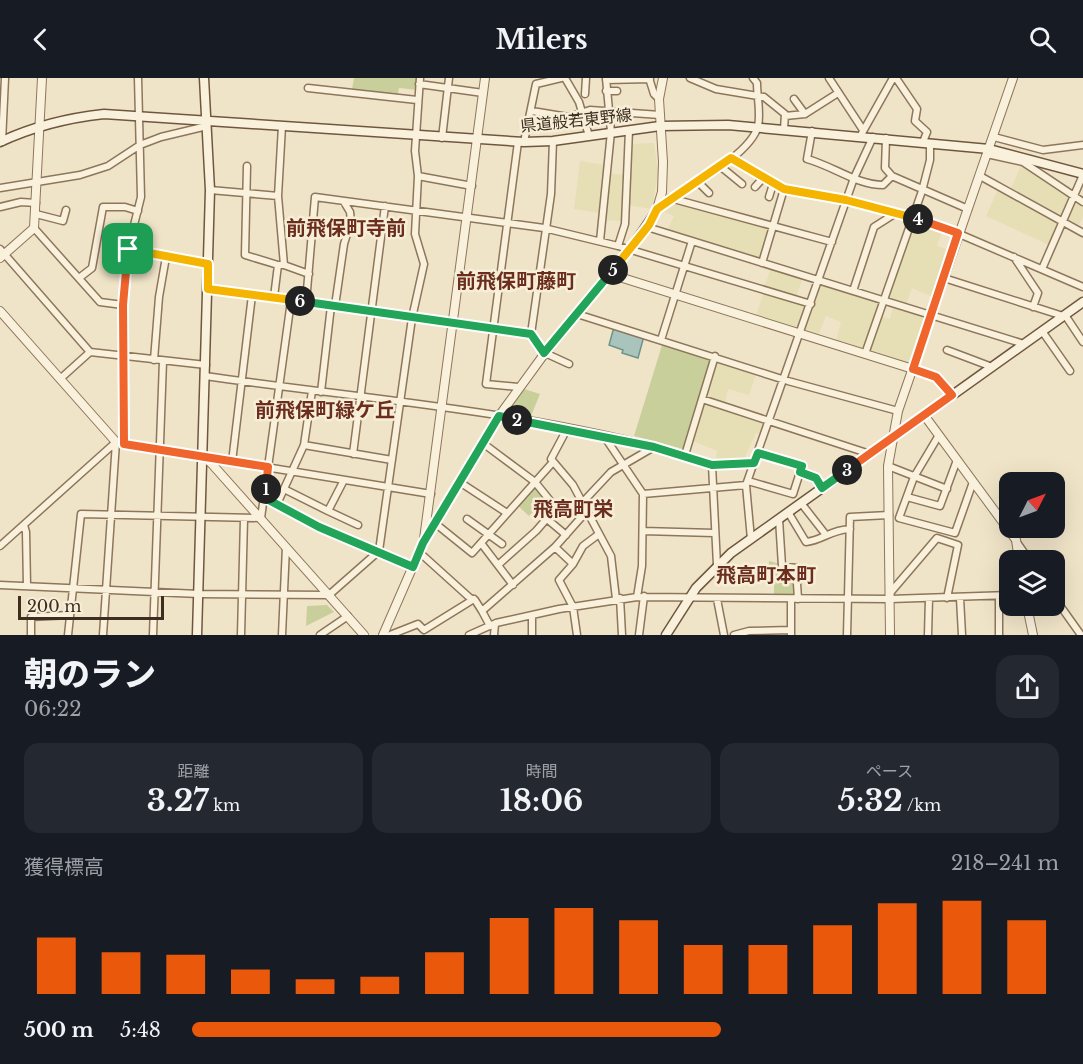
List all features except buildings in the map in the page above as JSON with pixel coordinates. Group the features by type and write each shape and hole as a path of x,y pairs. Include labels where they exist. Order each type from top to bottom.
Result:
{"main road":[{"path":"197,635 210,190 204,78"},
{"name":"県道般若東野線","path":"1,142 41,126 94,115 139,115 207,123 521,142 553,141 660,126 697,124 862,133 873,137 926,142 988,152 1083,174"},
{"path":"666,635 688,598 717,566 788,512 1083,302"}],"street":[{"path":"1,142 5,78"},
{"path":"42,78 34,228 2,254 90,352 206,365"},
{"path":"103,635 111,515 120,443 123,305 128,249 141,197 138,78"},
{"path":"442,138 449,78"},
{"path":"423,543 443,409 485,78"},
{"path":"518,387 486,384 507,224 521,142 532,111 536,84 563,78 582,112 589,136"},
{"path":"585,94 586,78"},
{"path":"383,635 423,543 499,416 544,353 647,227 657,209 662,192 663,162 659,99 663,78"},
{"path":"690,78 716,89 764,97 784,116 784,129"},
{"path":"829,78 862,133 894,78 917,109 915,121 927,132 926,142 930,160 922,189 865,354"},
{"path":"890,635 888,466 898,411 1013,78"},
{"path":"600,241 611,132 607,111 606,79 650,79 654,94 659,99"},
{"path":"657,209 731,158 748,142 758,127 757,80"},
{"path":"0,585 154,590 199,594 329,595 379,551 412,318 424,264 415,234 418,176 415,151 420,81 483,93"},
{"path":"308,88 417,100"},
{"path":"606,91 617,91"},
{"path":"784,116 817,110 838,93"},
{"path":"794,99 805,114"},
{"path":"532,111 568,117 582,112 607,111 660,115"},
{"path":"0,188 80,175 108,166 140,145 161,136 207,123"},
{"path":"274,297 281,265 278,196 282,126"},
{"path":"618,246 625,224 629,130"},
{"path":"812,131 807,159 828,165 871,185 883,184 892,176"},
{"path":"751,539 747,483 854,178 873,137"},
{"path":"994,137 1043,150 1083,145"},
{"path":"886,138 885,168 892,176 968,209"},
{"path":"553,141 550,194 531,334 544,353 569,364"},
{"path":"988,152 1023,162 1083,202"},
{"path":"731,158 784,189 846,200 958,233 1083,287"},
{"path":"247,166 245,255 309,274"},
{"path":"720,166 742,184"},
{"path":"1042,269 1083,174"},
{"path":"418,176 472,186"},
{"path":"980,176 1083,233"},
{"path":"755,187 763,178"},
{"path":"697,181 709,193"},
{"path":"768,197 773,184"},
{"path":"762,263 784,189"},
{"path":"210,190 278,196"},
{"path":"306,302 315,197 416,210 468,220 544,228 630,249 811,304"},
{"path":"670,198 832,242"},
{"path":"0,207 21,202 36,202"},
{"path":"321,392 333,306 344,244 351,221 350,212 344,202"},
{"path":"353,454 385,206"},
{"path":"79,278 92,268 103,207 125,207 138,211"},
{"path":"36,214 63,221 66,210"},
{"path":"853,291 874,227 896,213"},
{"path":"647,227 931,314 1024,345"},
{"path":"34,228 100,302 123,305"},
{"path":"661,340 692,241"},
{"path":"128,249 208,264"},
{"path":"1014,256 1038,292 1033,307"},
{"path":"154,360 159,297 166,257"},
{"path":"610,274 676,297 936,377 952,395"},
{"path":"944,278 1064,316 1083,342"},
{"path":"208,289 531,334"},
{"path":"232,462 252,295"},
{"path":"261,518 291,301"},
{"path":"0,311 120,443 431,494"},
{"path":"578,314 784,379 898,411"},
{"path":"1042,332 1070,371"},
{"path":"947,350 992,367"},
{"path":"60,379 90,352"},
{"path":"685,456 715,356"},
{"path":"153,635 163,361"},
{"path":"205,376 499,416 654,447 712,465 754,463"},
{"path":"278,502 304,445 312,391"},
{"path":"702,399 870,454"},
{"path":"924,415 1016,540 1020,550"},
{"path":"567,429 551,459 573,485 581,504 611,556 622,635"},
{"path":"939,435 915,476 899,518 955,532 973,482"},
{"path":"604,436 643,494 639,635"},
{"path":"0,546 120,443"},
{"path":"484,444 536,482 556,508 498,565"},
{"path":"304,445 392,460"},
{"path":"581,504 622,463 654,447"},
{"path":"643,494 747,483 793,494 802,466 758,453"},
{"path":"203,457 261,518 364,635"},
{"path":"907,497 940,506 957,460"},
{"path":"436,524 472,553 553,462"},
{"path":"712,465 717,566"},
{"path":"888,466 947,489"},
{"path":"800,472 816,478 822,488"},
{"path":"328,511 344,480"},
{"path":"461,483 507,513"},
{"path":"284,489 358,525"},
{"path":"265,498 278,502 319,527 413,567"},
{"path":"801,503 826,535"},
{"path":"482,611 555,547 586,512"},
{"path":"788,512 806,542 815,541 835,530 850,529"},
{"path":"68,635 81,514 201,519 261,518"},
{"path":"847,635 852,515 889,515"},
{"path":"241,635 244,519"},
{"path":"467,519 502,544"},
{"path":"547,519 566,535"},
{"path":"734,635 749,631 790,632 796,568 783,566 779,519"},
{"path":"24,525 27,586"},
{"path":"643,531 714,533"},
{"path":"577,635 573,607 559,580 573,564 582,546 599,534"},
{"path":"890,596 937,538 958,545 947,598"},
{"path":"481,543 513,585"},
{"path":"282,635 282,594 286,547"},
{"path":"555,547 573,564"},
{"path":"419,552 474,599 492,625 494,635"},
{"path":"469,635 492,625 532,616 618,599 641,597 794,599 999,596"},
{"path":"928,635 929,598"},
{"path":"960,598 962,635"},
{"path":"390,635 418,624 424,630 474,599"},
{"path":"717,599 724,635"},
{"path":"1065,612 1081,635"},
{"path":"31,635 31,617 69,615"},
{"path":"320,635 348,616"},
{"path":"532,616 532,635"},
{"path":"999,616 999,635"},
{"path":"1029,616 1033,635"}],"shaded area":[{"path":"654,143 658,172 652,209 627,205 630,144"},
{"path":"580,161 605,165 600,213 574,209"},
{"path":"1022,163 1072,197 1062,221 1010,191"},
{"path":"608,173 626,175 623,221 603,220"},
{"path":"999,187 1062,222 1051,246 986,216"},
{"path":"1074,198 1083,204 1083,217 1077,228 1064,221"},
{"path":"671,200 771,226 762,262 666,232 674,216 660,210"},
{"path":"913,219 943,229 937,246 949,250 933,297 912,288 906,305 885,299"},
{"path":"771,268 803,277 796,297 764,288"},
{"path":"819,281 883,300 864,352 835,344 841,322 826,316 817,338 801,333"},
{"path":"764,291 808,304 799,332 755,319"},
{"path":"894,304 929,315 913,365 867,353 879,316 890,319"},
{"path":"716,358 757,371 749,395 728,389 725,403 704,398"},
{"path":"702,400 768,422 763,434 756,433 743,462 715,463 717,451 691,440"}],"green space":[{"path":"354,78 418,78 417,90 399,88 397,98 351,95"},
{"path":"663,342 711,357 683,449 634,436"},
{"path":"518,387 540,394 531,416 504,410"},
{"path":"535,484 546,498 529,516 517,505"},
{"path":"769,561 795,568 797,598 774,598 774,585 768,584"},
{"path":"327,605 334,612 306,626 307,606"}],"water":[{"path":"614,327 644,336 638,358 622,353 623,350 609,345"}],"district":[{"name":"前飛保町寺前","path":"346,228"},
{"name":"前飛保町藤町","path":"516,281"},
{"name":"前飛保町緑ケ丘","path":"325,410"},
{"name":"飛高町栄","path":"573,509"},
{"name":"飛高町本町","path":"766,575"}],"route":[{"path":"731,158 784,189 846,200 958,233 913,369 936,377 952,395 822,488 816,478 800,472 802,466 758,453 754,463 712,465 654,447 499,416 423,543 413,567 319,527 278,502 265,498 268,467 124,444 123,305 128,249 208,264 208,289 531,334 544,353 649,225 657,209 731,158"}]}
